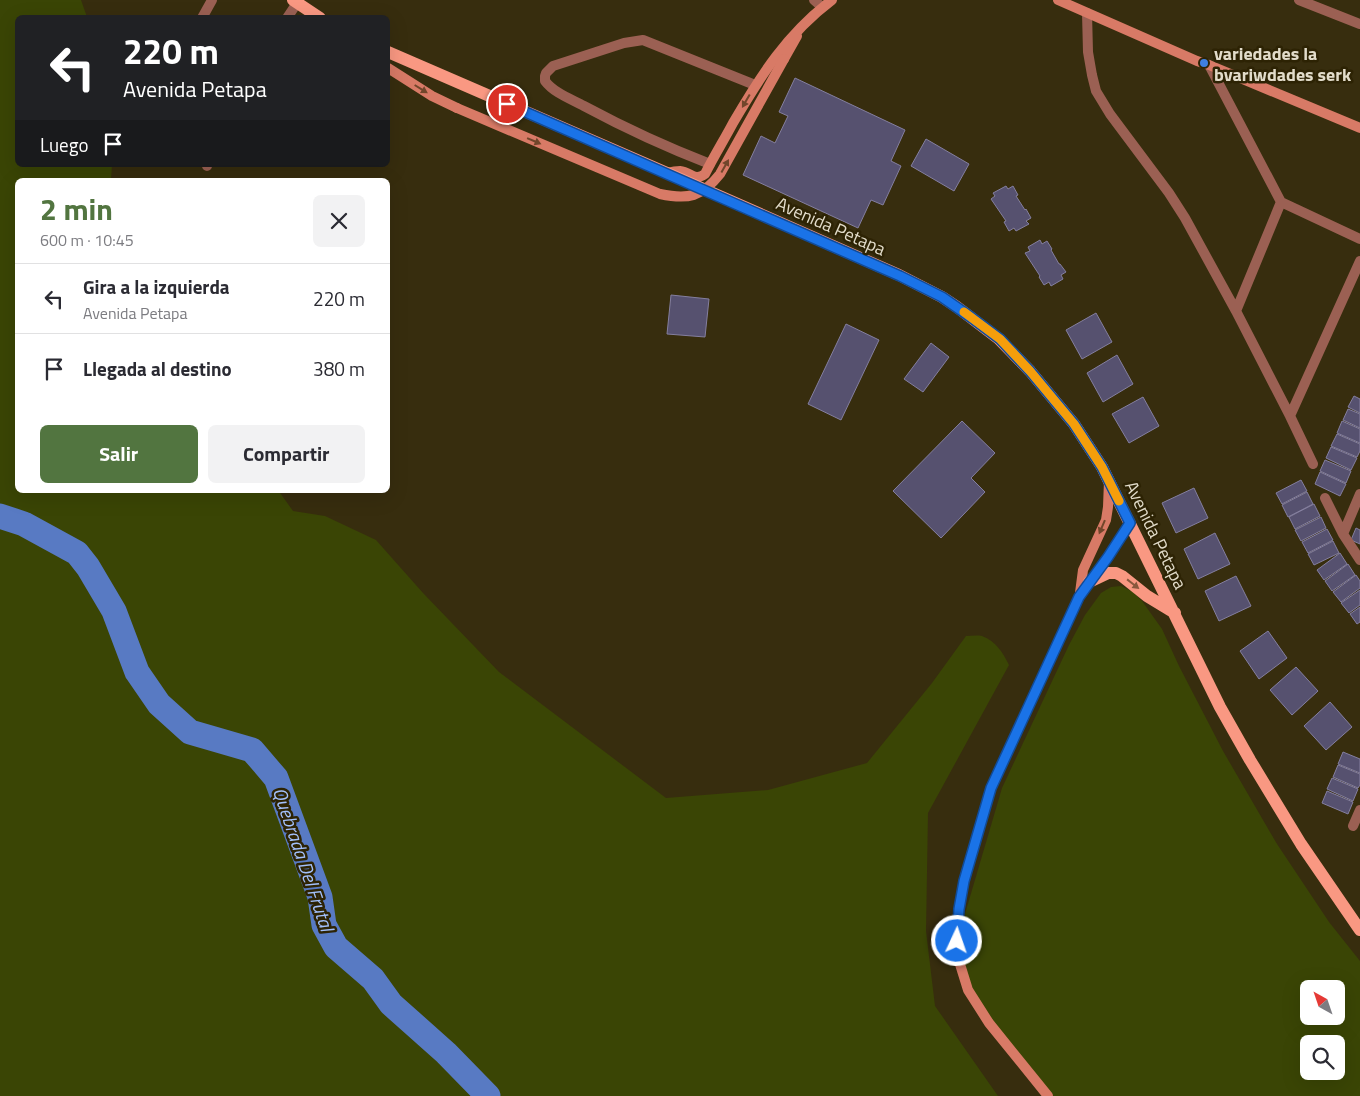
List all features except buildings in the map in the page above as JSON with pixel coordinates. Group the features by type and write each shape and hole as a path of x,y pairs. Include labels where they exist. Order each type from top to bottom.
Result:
{"main road":[{"path":"390,69 432,96 457,108 660,194 672,197 689,196 704,190 720,174 807,20 818,4 832,0"},
{"path":"1058,0 1197,61 1360,128"},
{"path":"295,1 316,15"},
{"path":"667,173 682,171 696,177 705,174 755,85 782,47 807,20"},
{"name":"Avenida Petapa","path":"390,53 900,276 942,297 1000,339 1030,371 1074,424 1109,479 1220,706 1250,760 1301,844 1360,930"},
{"path":"1079,597 1083,570 1107,514 1109,479"},
{"path":"1048,1096 989,1023 968,990 959,961 957,941 959,909 964,881 991,788 1079,597 1130,523"},
{"path":"1089,582 1108,573 1116,573 1147,596 1175,613"}],"street":[{"path":"204,15 212,0"},
{"path":"1298,0 1360,24"},
{"path":"289,15 295,1"},
{"path":"1087,13 1088,52 1096,91 1110,114 1170,193 1185,218 1236,311 1313,464"},
{"path":"710,164 637,133 556,91 545,81 547,70 561,63 624,42 643,40 755,85"},
{"path":"1208,65 1281,202 1360,240"},
{"path":"1236,311 1281,202"},
{"path":"1290,416 1360,261"},
{"path":"1343,534 1360,494"},
{"path":"1326,498 1343,534 1360,560"},
{"path":"1353,826 1360,810"}],"green space":[{"path":"0,0 81,0 86,15 15,15 15,167 112,167 111,178 15,178 15,493 280,493 293,511 325,516 376,540 423,593 499,672 666,798 768,790 867,763 932,683 966,636 982,636 987,638 998,648 1009,665 928,813 926,931 935,1006 998,1096 0,1096"},
{"path":"1121,586 1133,592 1142,601 1162,629 1223,751 1277,844 1329,922 1360,961 1360,1096 1048,1096 968,990 957,941 1002,788 1069,645 1085,615 1101,593 1111,587"}],"waterway":[{"name":"Quebrada Del Frutal","path":"0,516 24,524 77,553 88,567 114,611 137,672 159,704 190,732 252,750 276,778 320,897 324,925 336,947 373,979 391,1004 446,1053 488,1096"}],"slow traffic":[{"path":"964,312 1000,339 1030,371 1074,424 1102,467 1119,501"}],"place":[{"name":"variedades la bvariwdades serk","path":"1204,63"}],"route":[{"path":"507,104 900,276 942,297 1000,339 1030,371 1074,424 1109,479 1130,523 1079,597 991,788 964,881 959,909 957,941"}]}
